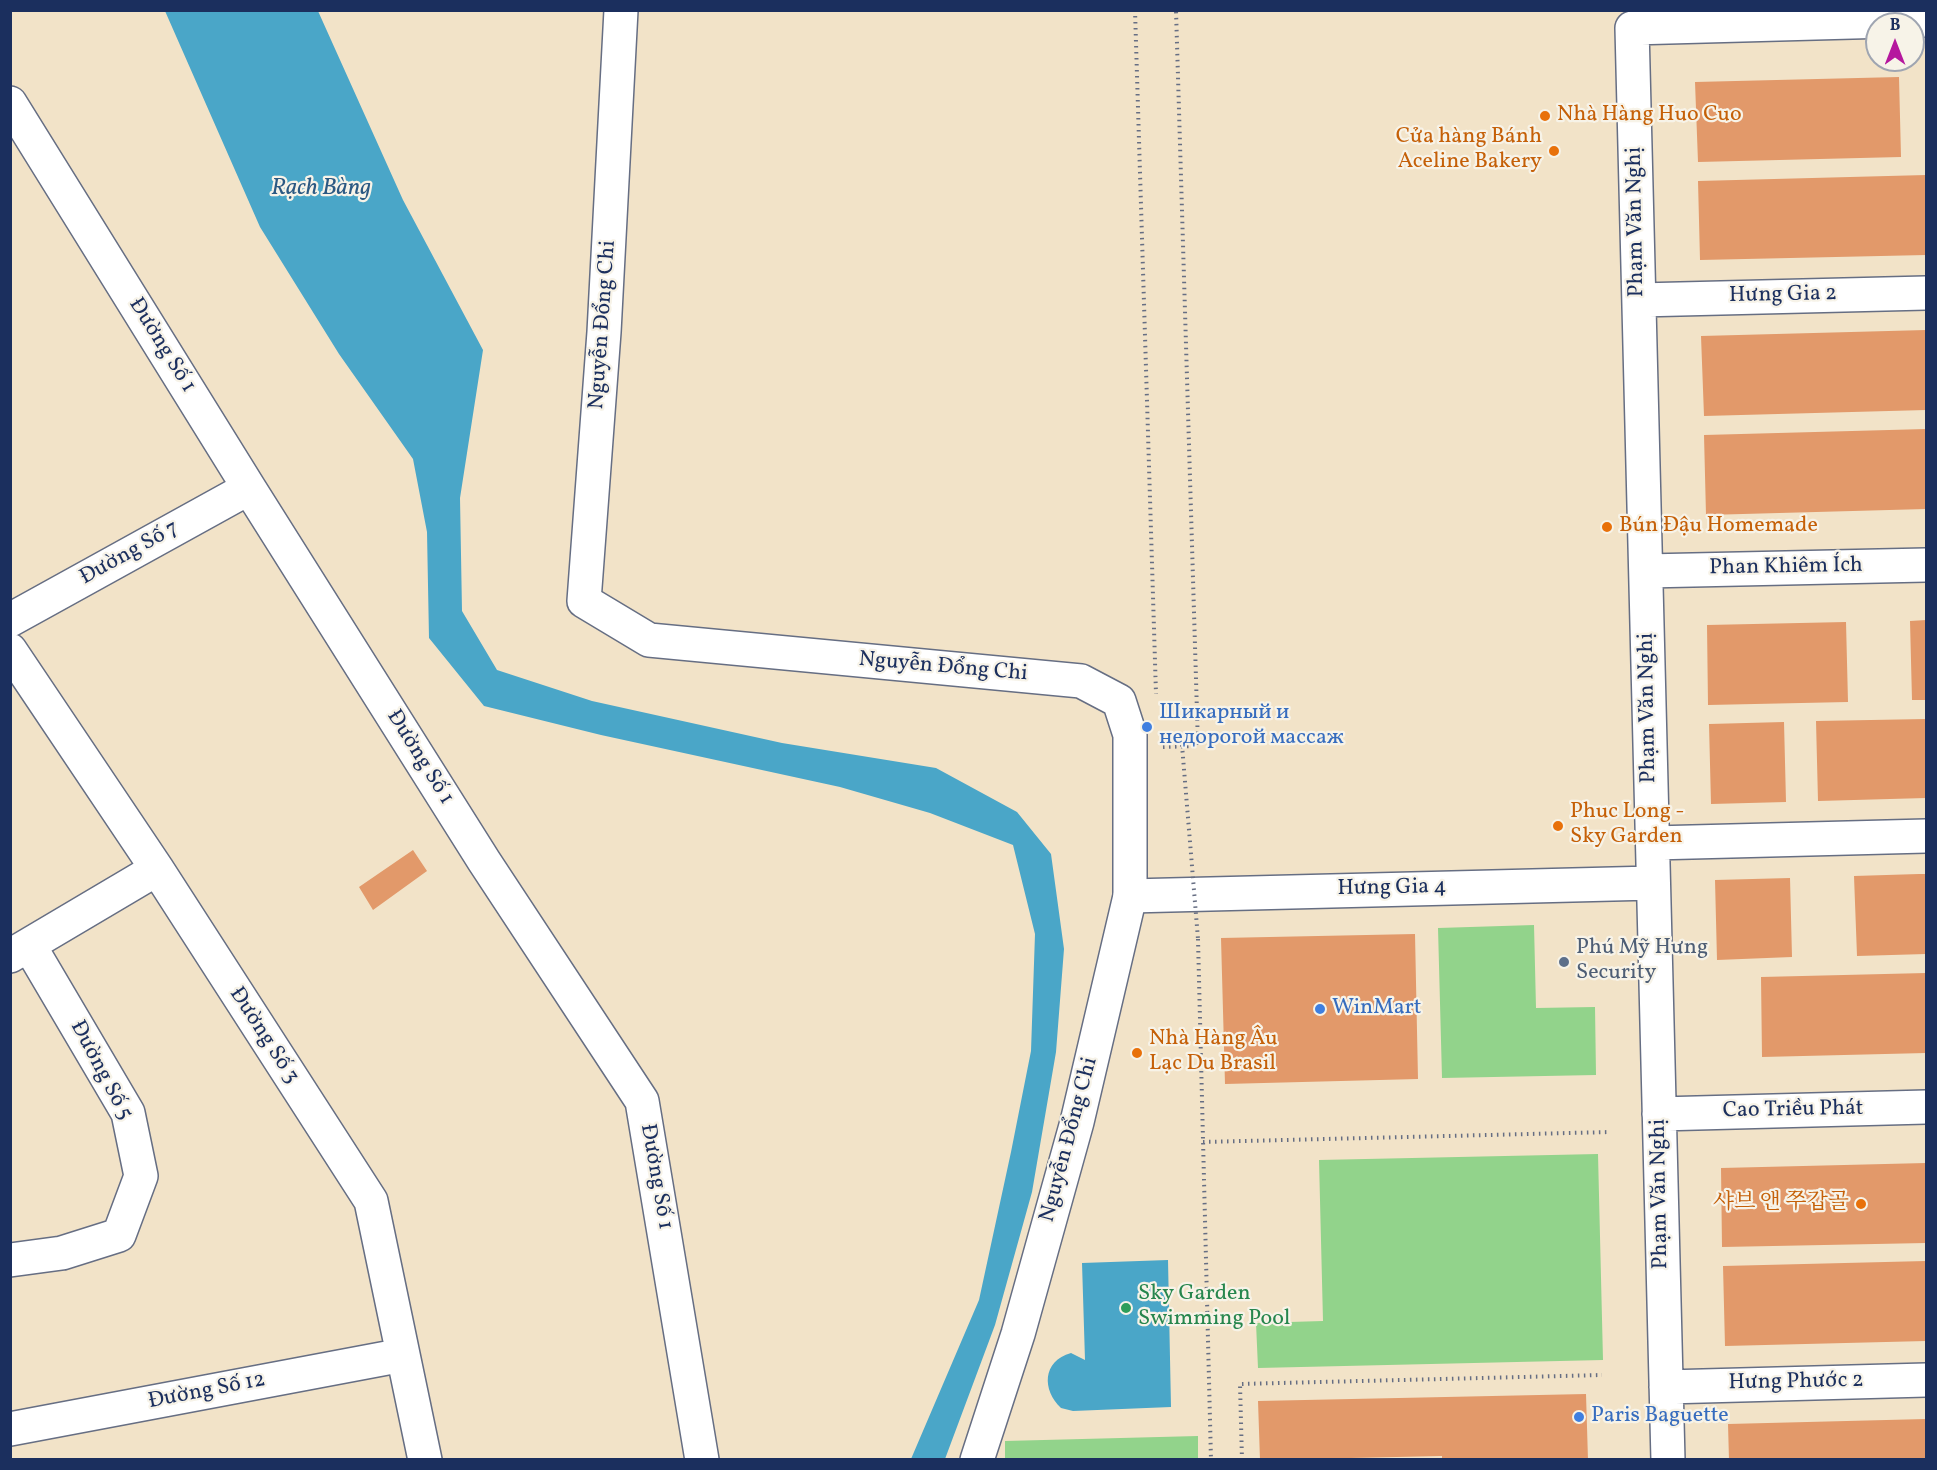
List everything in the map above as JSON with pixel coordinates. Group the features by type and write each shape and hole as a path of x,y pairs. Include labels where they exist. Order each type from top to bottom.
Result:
{"street":[{"name":"Nguyễn Đổng Chi","path":"621,10 604,332 584,601 649,640 1080,681 1119,701 1130,735 1130,896 1077,1122 1018,1334 977,1460"},
{"name":"Phạm Văn Nghị","path":"1668,1460 1632,28 1926,20"},
{"name":"Đường Số 1","path":"10,103 249,489 484,861 642,1101 702,1460"},
{"name":"Hưng Gia 2","path":"1639,300 1926,293"},
{"name":"Đường Số 7","path":"10,620 249,489"},
{"name":"Phan Khiêm Ích","path":"1646,572 1926,565"},
{"name":"Đường Số 3","path":"10,650 157,869 371,1201 425,1460"},
{"path":"1653,843 1926,836"},
{"name":"Đường Số 5","path":"10,1260 62,1253 119,1235 141,1176 128,1113 20,950 157,869"},
{"name":"Hưng Gia 4","path":"1130,896 1653,883"},
{"name":"Cao Triều Phát","path":"1659,1114 1926,1107"},
{"name":"Đường Số 12","path":"10,1429 403,1355"},
{"name":"Hưng Phước 2","path":"1666,1387 1926,1380"}],"path":[{"path":"1135,10 1156,699"},
{"path":"1157,747 1198,746 1176,10"},
{"path":"1182,745 1198,939 1211,1460"},
{"path":"1203,1142 1611,1132"},
{"path":"1242,1460 1240,1384 1602,1375"}],"green space":[{"path":"1534,925 1536,1008 1595,1007 1596,1075 1442,1078 1438,928"},
{"path":"1598,1154 1603,1360 1258,1368 1256,1323 1323,1321 1319,1160"},
{"path":"1198,1436 1198,1459 1005,1459 1005,1441"}],"water":[{"name":"Rạch Bàng","path":"165,11 318,11 403,200 483,350 460,498 462,611 497,670 592,701 782,743 936,768 1017,812 1051,854 1064,949 1056,1052 1032,1192 995,1325 945,1459 911,1459 979,1300 1031,1051 1035,934 1013,845 930,813 840,787 601,735 484,706 429,638 427,532 413,459 339,354 260,227"},
{"name":"Sky Garden Swimming Pool","path":"1168,1260 1171,1407 1073,1411 1061,1408 1050,1393 1048,1377 1050,1369 1061,1357 1071,1353 1085,1360 1082,1263"}],"building":[{"path":"1899,77 1901,157 1698,162 1695,82"},
{"path":"1926,175 1926,255 1700,260 1698,181"},
{"path":"1926,330 1926,410 1704,416 1701,336"},
{"path":"1926,429 1926,509 1706,515 1704,435"},
{"path":"1926,620 1926,700 1912,700 1910,621"},
{"path":"1846,622 1848,702 1708,705 1707,625"},
{"path":"1926,719 1926,798 1818,801 1816,721"},
{"path":"1784,722 1786,802 1711,804 1709,724"},
{"path":"413,850 427,871 373,910 359,887"},
{"path":"1926,874 1926,954 1857,956 1854,876"},
{"path":"1790,878 1792,957 1717,960 1715,880"},
{"name":"WinMart","path":"1415,934 1418,1079 1225,1084 1221,938"},
{"path":"1926,973 1926,1053 1762,1057 1761,977"},
{"path":"1926,1163 1926,1243 1722,1247 1721,1168"},
{"path":"1926,1261 1926,1341 1725,1346 1723,1266"},
{"path":"1586,1394 1588,1460 1442,1460 1442,1456 1260,1460 1258,1401"},
{"path":"1926,1419 1926,1460 1729,1460 1728,1424"}],"place":[{"name":"Nhà Hàng Huo Cuo","path":"1545,116"},
{"name":"Cửa hàng Bánh Aceline Bakery","path":"1554,151"},
{"name":"Bún Đậu Homemade","path":"1607,527"},
{"name":"Шикарный и недорогой массаж","path":"1147,727"},
{"name":"Phuc Long - Sky Garden","path":"1558,826"},
{"name":"Phú Mỹ Hưng Security","path":"1564,962"},
{"name":"WinMart","path":"1320,1009"},
{"name":"Nhà Hàng Âu Lạc Du Brasil","path":"1137,1053"},
{"name":"샤브 앤 쭈갑골","path":"1861,1204"},
{"name":"Sky Garden Swimming Pool","path":"1126,1308"},
{"name":"Paris Baguette","path":"1579,1417"}]}
